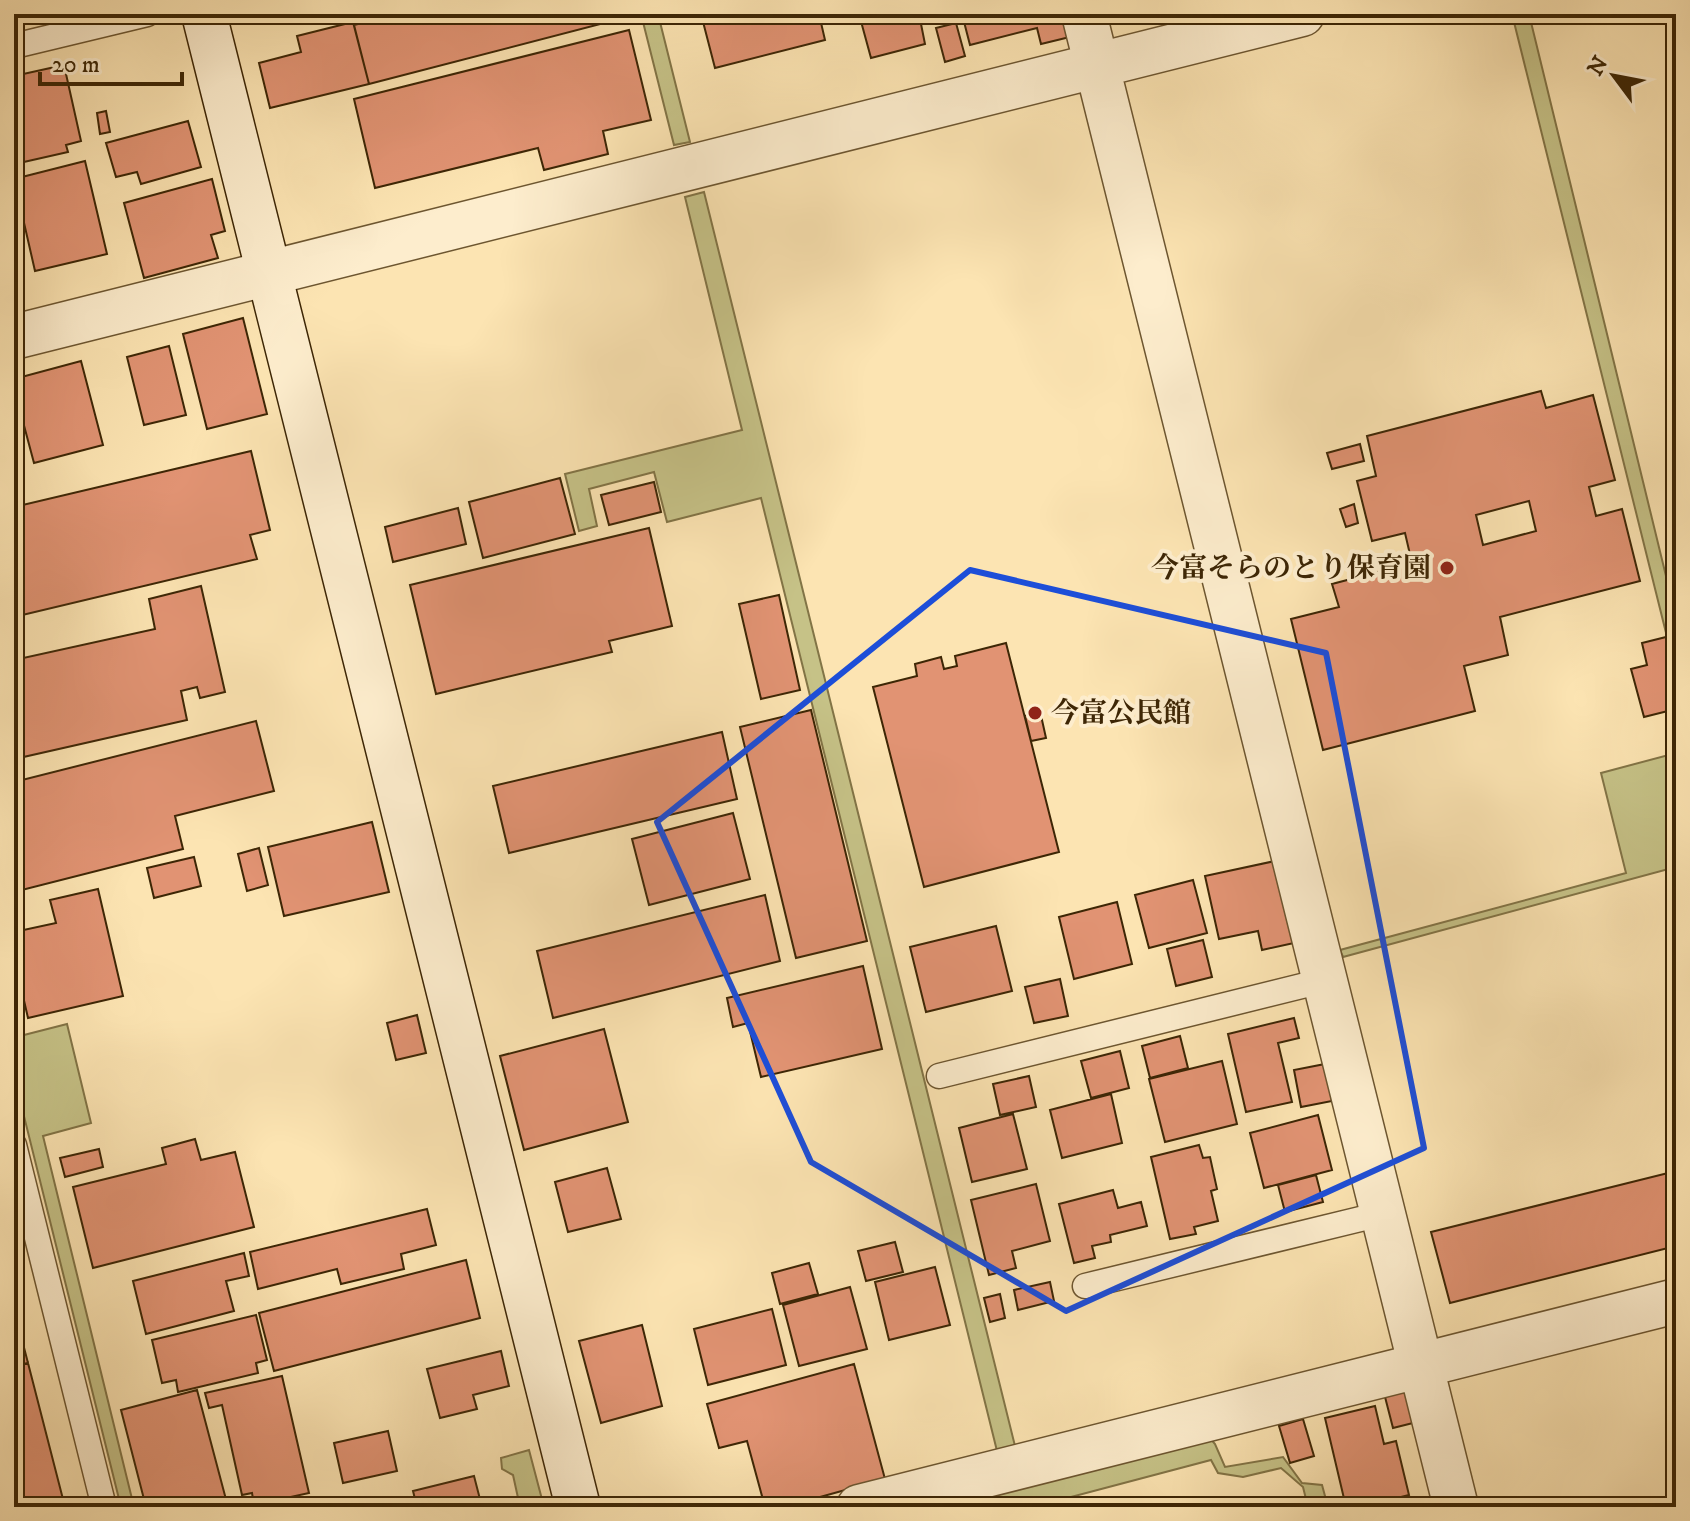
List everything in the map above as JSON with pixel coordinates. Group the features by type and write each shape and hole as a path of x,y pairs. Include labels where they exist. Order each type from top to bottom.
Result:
{"street":[{"path":"204,14 578,1507"},
{"path":"1084,14 1456,1507"},
{"path":"14,337 1302,14"},
{"path":"859,1507 1676,1301"}],"lane":[{"path":"14,46 147,14"},
{"path":"939,1076 1326,980"},
{"path":"14,1145 104,1507"},
{"path":"1085,1286 1381,1214"}],"highlighted area":[{"path":"970,570 1326,653 1424,1148 1066,1311 811,1162 657,822"}],"shaded area":[{"path":"641,14 658,14 690,142 674,145"},
{"path":"1512,14 1529,14 1676,617 1676,673"},
{"path":"704,192 1017,1454 999,1459 761,498 667,522 654,472 589,489 597,526 579,531 565,474 742,430 685,197"},
{"path":"1676,753 1676,867 1343,957 1340,950 1626,873 1601,773"},
{"path":"14,1015 20,1036 67,1024 91,1123 43,1136 134,1507 121,1507 14,1076"},
{"path":"1209,1437 1225,1467 1283,1457 1302,1483 1322,1485 1328,1507 1308,1507 1303,1487 1281,1468 1243,1477 1218,1473 1211,1460 1052,1502 1052,1507 929,1507"},
{"path":"529,1450 544,1507 520,1507 513,1475 502,1469 501,1458"}],"building":[{"path":"398,14 635,15 369,84 354,25"},
{"path":"701,14 819,14 825,40 715,68"},
{"path":"859,14 941,14 942,19 921,24 925,44 871,58"},
{"path":"962,14 1069,14 1074,36 1041,44 1037,28 970,45"},
{"path":"353,22 369,84 270,108 259,63 301,52 297,36"},
{"path":"956,23 965,56 945,62 936,28"},
{"path":"629,30 651,120 603,131 608,154 544,170 538,148 375,188 354,99"},
{"path":"64,65 81,141 66,145 68,152 15,164 14,76"},
{"path":"106,111 110,132 100,134 97,113"},
{"path":"188,121 201,167 141,184 137,172 116,177 106,143"},
{"path":"85,161 107,254 35,271 14,179"},
{"path":"212,179 225,231 211,235 218,258 144,278 124,203"},
{"path":"14,240 23,275 14,277"},
{"path":"243,318 267,414 207,429 183,334"},
{"path":"169,346 186,415 144,425 127,357"},
{"path":"81,361 103,445 34,463 14,379"},
{"path":"1541,391 1546,408 1593,395 1615,480 1589,487 1596,516 1622,509 1640,581 1500,617 1508,655 1464,666 1475,711 1323,750 1291,619 1339,607 1332,584 1412,563 1405,533 1372,541 1357,481 1376,476 1367,436","holes":["1529,501 1536,531 1483,545 1476,515"]},
{"path":"1360,444 1364,461 1332,469 1327,453"},
{"path":"251,451 270,530 250,535 257,559 14,617 14,507"},
{"path":"560,478 575,534 483,558 469,502"},
{"path":"654,482 661,512 609,525 601,495"},
{"path":"1354,504 1358,523 1346,527 1340,509"},
{"path":"458,508 466,544 393,562 385,527"},
{"path":"649,528 672,626 609,641 612,652 436,694 410,585"},
{"path":"201,586 225,692 200,698 197,687 181,691 187,720 19,758 14,736 14,660 155,629 149,599"},
{"path":"779,595 800,690 761,699 739,604"},
{"path":"1666,637 1676,677 1676,709 1644,717 1631,669 1647,665 1642,643"},
{"path":"1006,643 1059,852 924,887 873,687 917,676 915,664 941,657 944,669 957,666 955,656"},
{"path":"811,710 867,941 796,958 740,727"},
{"path":"1040,711 1046,738 1031,741 1025,716"},
{"path":"256,721 274,791 175,816 183,849 14,892 14,782"},
{"path":"722,732 737,799 509,853 493,786"},
{"path":"733,813 750,879 649,905 632,839"},
{"path":"372,822 389,892 284,916 268,847"},
{"path":"259,848 268,885 247,891 238,854"},
{"path":"194,857 201,886 154,898 147,868"},
{"path":"1275,861 1294,943 1262,950 1258,931 1219,939 1205,876"},
{"path":"1193,880 1207,933 1149,948 1135,895"},
{"path":"98,889 123,996 28,1018 14,957 14,932 56,923 50,900"},
{"path":"765,895 780,961 553,1018 537,951"},
{"path":"1117,902 1132,964 1074,979 1059,917"},
{"path":"996,926 1012,991 926,1012 910,947"},
{"path":"1203,940 1212,977 1176,986 1167,949"},
{"path":"863,966 882,1049 761,1077 748,1023 733,1027 727,998"},
{"path":"1060,979 1068,1016 1034,1023 1025,987"},
{"path":"417,1015 426,1053 396,1060 387,1023"},
{"path":"1294,1018 1299,1038 1278,1043 1292,1102 1246,1112 1228,1034"},
{"path":"604,1029 628,1122 524,1150 500,1056"},
{"path":"1180,1036 1188,1068 1150,1078 1142,1046"},
{"path":"1120,1051 1129,1088 1091,1098 1081,1061"},
{"path":"1222,1061 1237,1124 1165,1142 1149,1079"},
{"path":"1325,1064 1332,1101 1301,1107 1294,1070"},
{"path":"1029,1076 1036,1107 1000,1115 993,1084"},
{"path":"1111,1094 1122,1143 1062,1158 1050,1110"},
{"path":"1013,1114 1027,1169 972,1182 959,1128"},
{"path":"1318,1115 1332,1170 1264,1188 1250,1133"},
{"path":"195,1139 201,1160 235,1152 254,1227 93,1268 73,1187 166,1164 162,1148"},
{"path":"1199,1145 1203,1158 1210,1157 1217,1189 1211,1191 1218,1221 1194,1227 1196,1234 1170,1239 1151,1157"},
{"path":"99,1149 103,1167 65,1177 60,1158"},
{"path":"607,1168 621,1219 568,1232 555,1182"},
{"path":"1676,1171 1676,1246 1450,1303 1431,1232"},
{"path":"1316,1175 1323,1202 1285,1212 1278,1185"},
{"path":"1036,1184 1050,1241 1012,1251 1016,1268 989,1275 971,1200"},
{"path":"1113,1190 1118,1208 1141,1202 1147,1226 1110,1235 1111,1242 1092,1246 1095,1258 1074,1263 1059,1204"},
{"path":"427,1209 436,1245 401,1254 404,1269 341,1284 337,1269 258,1289 250,1252"},
{"path":"895,1242 903,1272 866,1281 858,1251"},
{"path":"244,1253 249,1276 226,1281 234,1311 146,1334 133,1281"},
{"path":"466,1260 480,1318 274,1371 259,1313"},
{"path":"809,1263 818,1294 780,1304 772,1273"},
{"path":"935,1267 950,1325 889,1340 875,1282"},
{"path":"1050,1282 1054,1301 1018,1310 1014,1290"},
{"path":"850,1287 867,1349 799,1366 783,1305"},
{"path":"1000,1294 1005,1318 990,1322 984,1298"},
{"path":"14,1309 28,1363 14,1366"},
{"path":"772,1309 786,1365 708,1385 694,1329"},
{"path":"256,1315 267,1360 256,1363 258,1373 178,1392 176,1380 162,1383 152,1340"},
{"path":"642,1325 662,1406 601,1423 579,1341"},
{"path":"501,1351 509,1386 473,1395 477,1409 440,1418 427,1369"},
{"path":"28,1363 65,1507 14,1507 14,1366"},
{"path":"854,1364 885,1479 784,1507 765,1507 747,1441 719,1448 707,1404"},
{"path":"282,1376 309,1493 254,1505 252,1493 242,1495 222,1405 209,1408 205,1393"},
{"path":"1405,1388 1413,1423 1393,1428 1384,1393"},
{"path":"197,1390 228,1507 146,1507 121,1410"},
{"path":"1375,1406 1384,1444 1396,1441 1409,1495 1361,1507 1346,1507 1325,1418"},
{"path":"1303,1419 1314,1456 1290,1463 1279,1426"},
{"path":"388,1431 397,1471 343,1483 334,1443"},
{"path":"474,1476 482,1507 417,1507 413,1491"}],"place":[{"name":"今富そらのとり保育園","path":"1447,568"},
{"name":"今富公民館","path":"1035,713"}]}
